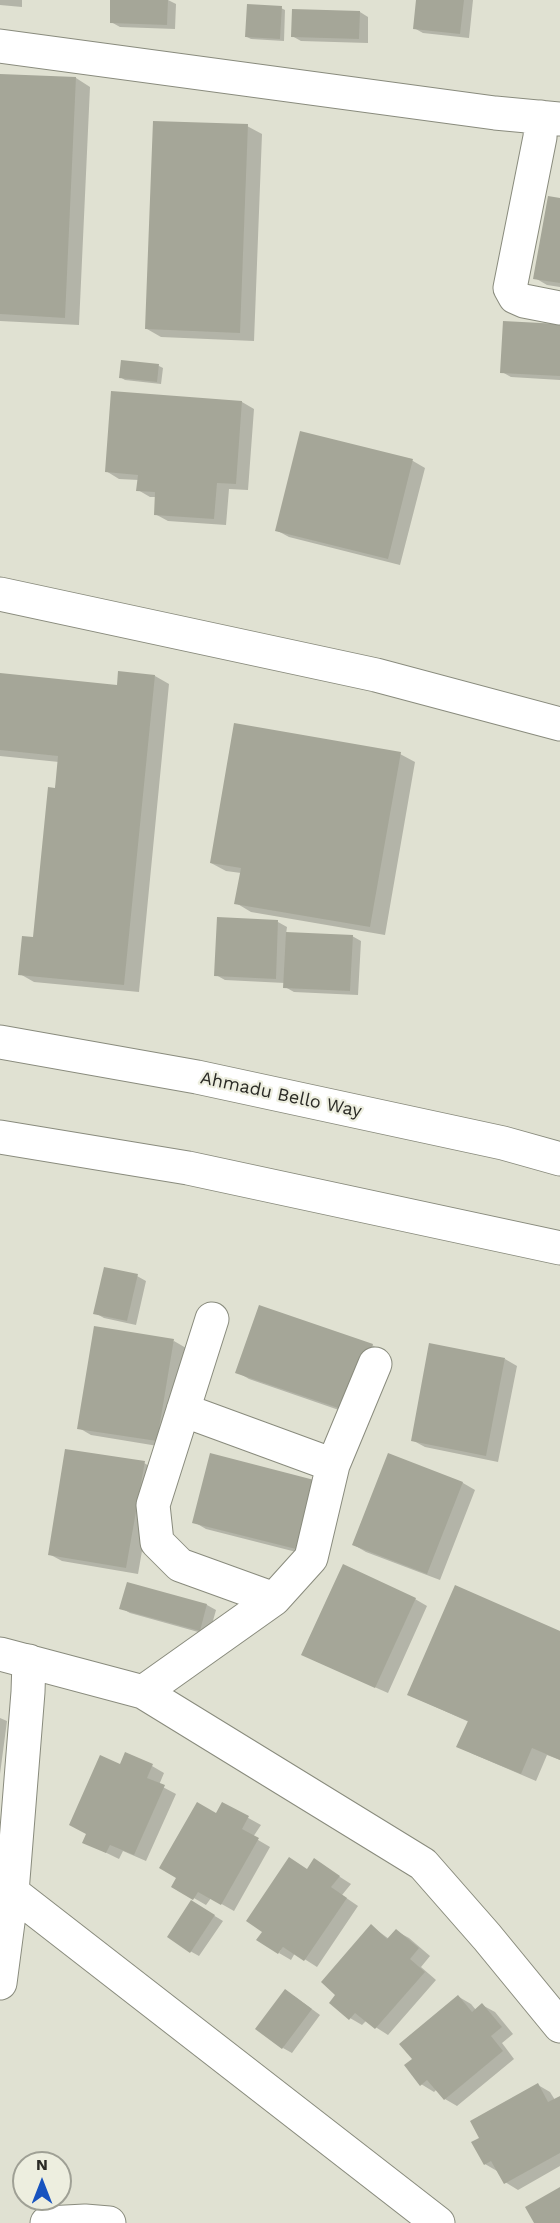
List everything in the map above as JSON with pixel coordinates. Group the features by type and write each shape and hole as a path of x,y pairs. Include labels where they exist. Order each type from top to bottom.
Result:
{"street":[{"path":"0,46 495,113 551,118 540,137 510,288 515,297 524,301 560,308"},
{"path":"0,594 376,675 560,724"},
{"name":"Ahmadu Bello Way","path":"0,1042 197,1077 491,1140 560,1159"},
{"path":"0,1137 188,1168 560,1248"},
{"path":"212,1319 153,1505 157,1542 180,1565 274,1599"},
{"path":"143,1692 274,1599 311,1558 333,1465 375,1364"},
{"path":"183,1410 333,1465"},
{"path":"14,1657 143,1692 423,1864 488,1937 560,2026"},
{"path":"0,1983 12,1892 28,1692 14,1657"},
{"path":"12,1892 438,2223"},
{"path":"47,2223 85,2221 109,2223"}],"building":[{"path":"110,0 168,0 167,25 110,23"},
{"path":"416,0 464,0 460,34 413,29"},
{"path":"247,4 282,6 280,39 245,37"},
{"path":"292,9 360,11 359,39 291,37"},
{"path":"0,74 76,77 65,318 0,314"},
{"path":"153,121 248,124 240,333 145,329"},
{"path":"548,196 560,198 560,283 533,279"},
{"path":"503,321 560,324 560,376 500,373"},
{"path":"121,360 159,364 157,382 119,378"},
{"path":"111,391 242,401 236,484 217,483 214,519 154,515 155,492 136,491 138,475 105,472"},
{"path":"300,431 413,459 388,559 275,531"},
{"path":"118,671 155,675 124,985 18,975 22,936 33,937 48,787 55,788 58,756 0,750 0,673 117,685"},
{"path":"234,723 401,752 370,927 234,904 241,868 210,863"},
{"path":"217,917 278,920 276,979 214,976"},
{"path":"286,932 353,935 350,991 283,988"},
{"path":"104,1267 138,1274 127,1321 93,1314"},
{"path":"259,1305 373,1344 350,1412 235,1373"},
{"path":"94,1326 174,1339 157,1441 77,1429"},
{"path":"429,1343 505,1358 486,1456 411,1441"},
{"path":"65,1449 145,1461 126,1568 48,1555"},
{"path":"210,1453 318,1481 300,1550 192,1523"},
{"path":"388,1453 463,1482 427,1574 352,1545"},
{"path":"343,1564 416,1598 375,1688 301,1655"},
{"path":"127,1582 207,1604 200,1631 119,1609"},
{"path":"455,1585 560,1631 560,1760 532,1748 521,1774 456,1747 468,1721 407,1695"},
{"path":"125,1752 153,1764 147,1778 165,1785 134,1855 110,1845 106,1853 82,1843 86,1834 69,1825 100,1755 120,1764"},
{"path":"197,1802 216,1813 222,1802 249,1816 242,1829 259,1838 221,1905 198,1892 193,1900 171,1887 176,1878 159,1868"},
{"path":"289,1857 307,1869 314,1858 340,1876 331,1887 347,1898 304,1961 283,1947 278,1954 256,1940 262,1932 246,1921"},
{"path":"191,1900 215,1915 190,1953 167,1937"},
{"path":"371,1924 387,1939 396,1929 419,1948 410,1959 425,1972 375,2029 355,2013 349,2020 329,2003 335,1995 321,1982"},
{"path":"285,1989 312,2009 282,2049 255,2029"},
{"path":"458,1995 472,2012 482,2003 502,2027 491,2036 503,2051 444,2100 427,2080 420,2086 404,2065 412,2059 399,2044"},
{"path":"538,2083 548,2102 560,2096 560,2153 504,2184 491,2161 484,2165 471,2142 479,2138 470,2121"},
{"path":"560,2187 560,2223 534,2223 525,2207"}]}
